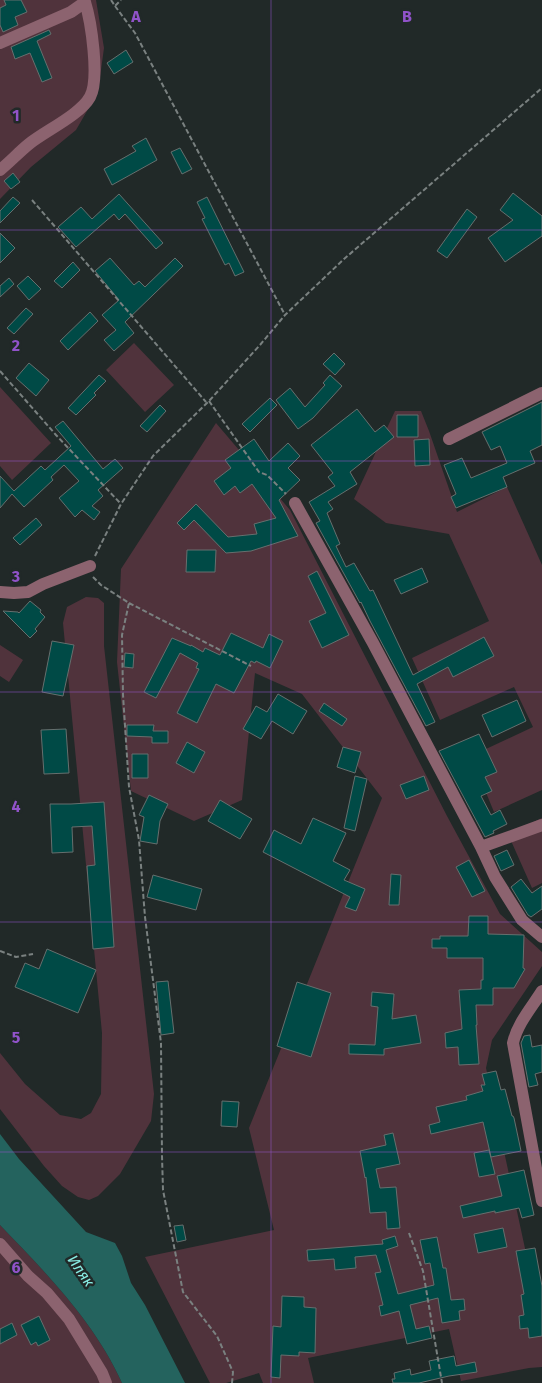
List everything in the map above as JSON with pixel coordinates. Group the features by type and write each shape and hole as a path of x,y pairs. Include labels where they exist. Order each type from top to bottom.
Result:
{"lane":[{"path":"0,43 80,5 89,16 94,61 94,82 90,97 86,103 28,144 0,170"},
{"path":"448,439 542,393"},
{"path":"295,503 373,643 495,877 522,920 542,937"},
{"path":"0,592 14,594 28,592 43,584 90,566"},
{"path":"481,847 542,825"},
{"path":"542,991 519,1027 513,1043 542,1202"},
{"path":"0,1244 69,1319 102,1373 106,1383"}],"path":[{"path":"111,0 134,33 285,315"},
{"path":"115,6 121,0"},
{"path":"251,666 123,599 96,582 92,576 90,566 121,504 153,456 209,400 285,315 344,259 542,88"},
{"path":"32,200 206,402"},
{"path":"0,371 56,436 121,504"},
{"path":"209,400 259,472 266,475 295,503"},
{"path":"129,602 122,635 123,704 129,787 139,840 145,917 161,1042 163,1190 183,1292 217,1336 233,1372 232,1383"},
{"path":"0,951 16,957 33,954"},
{"path":"409,1233 423,1271 442,1383"}],"shaded area":[{"path":"0,0 96,0 104,48 98,92 76,130 31,167 0,199"},
{"path":"134,343 174,385 145,412 106,370"},
{"path":"0,387 51,443 12,480 0,466"},
{"path":"395,411 421,411 457,512 507,487 542,565 542,790 494,812 471,756 533,727 514,687 440,720 412,658 489,621 449,534 386,523 354,499"},
{"path":"216,423 290,510 447,816 500,914 542,952 542,966 492,1040 486,1068 542,1327 542,1367 461,1381 449,1329 308,1358 314,1383 263,1383 259,1373 226,1383 210,1383 145,1257 274,1230 249,1128 382,798 302,694 255,673 242,800 194,821 131,791 117,662 121,569"},
{"path":"86,597 98,598 104,603 104,646 154,1094 151,1121 120,1174 98,1196 89,1200 78,1197 62,1186 0,1109 0,1053 25,1084 60,1115 81,1119 91,1113 101,1094 102,1033 63,623 67,607"},
{"path":"0,645 23,660 9,682 0,676"},
{"path":"542,818 542,883 532,888 508,834"},
{"path":"0,1225 83,1318 111,1360 122,1383 0,1383"}],"water":[{"name":"Иляк","path":"0,1134 19,1159 86,1232 115,1243 122,1256 131,1283 145,1305 185,1383 122,1383 111,1360 83,1318 0,1225"}],"building":[{"path":"4,0 21,0 27,12 15,17 18,25 3,32 0,25 0,8 6,5"},
{"path":"49,30 51,34 37,41 52,78 42,82 30,53 15,59 11,47"},
{"path":"126,50 133,62 114,74 107,63"},
{"path":"146,138 157,160 112,185 104,169 136,151 132,146"},
{"path":"180,148 192,169 182,174 171,152"},
{"path":"13,173 20,182 11,189 4,181"},
{"path":"513,193 542,216 542,236 505,262 488,238 513,220 500,210"},
{"path":"119,194 163,243 156,249 125,214 119,220 114,214 76,247 58,227 81,207 92,219"},
{"path":"13,197 20,203 0,223 0,211"},
{"path":"207,197 244,272 235,276 229,263 225,265 202,219 205,218 197,202"},
{"path":"467,209 477,217 447,258 437,251"},
{"path":"0,233 15,248 0,263"},
{"path":"110,258 134,285 139,281 145,287 175,258 183,266 125,322 134,333 114,351 104,340 116,330 102,315 119,300 95,271"},
{"path":"73,262 80,270 62,288 54,281"},
{"path":"28,276 41,289 29,300 17,286"},
{"path":"9,278 14,284 0,297 0,286"},
{"path":"26,308 33,314 14,334 7,328"},
{"path":"90,312 98,321 68,350 60,341"},
{"path":"334,353 345,364 335,375 323,364"},
{"path":"29,363 49,380 36,396 16,378"},
{"path":"99,375 106,381 94,393 96,395 76,415 68,408"},
{"path":"330,375 342,386 313,418 298,429 276,400 290,388 305,407 325,385 323,383"},
{"path":"270,398 277,405 250,432 242,424"},
{"path":"542,402 542,445 530,451 535,463 503,477 507,487 456,508 451,497 456,494 444,465 462,458 471,478 507,463 500,446 491,450 482,432"},
{"path":"160,405 166,411 147,432 140,426"},
{"path":"357,409 375,432 384,425 394,437 350,472 357,484 328,502 333,509 327,513 340,544 336,546 346,567 354,563 370,591 373,590 413,675 484,637 494,656 453,677 448,667 417,684 435,722 426,726 361,602 316,523 320,521 309,502 335,486 328,477 333,473 311,445"},
{"path":"397,415 418,415 418,437 397,437"},
{"path":"63,421 103,469 115,459 123,468 98,490 103,496 92,506 100,512 94,520 82,510 75,517 59,498 79,481 64,465 51,477 53,480 24,507 12,494 0,508 0,476 14,491 41,466 45,470 71,446 55,427"},
{"path":"254,439 269,461 288,443 300,456 288,468 300,480 279,500 298,536 251,551 226,553 194,520 184,530 177,523 196,504 228,537 257,534 254,524 276,518 252,484 240,493 235,486 224,495 214,481 231,468 225,460"},
{"path":"429,439 430,465 415,466 414,440"},
{"path":"36,518 42,525 20,545 13,538"},
{"path":"187,550 216,550 215,572 186,572"},
{"path":"422,568 428,582 401,594 394,580"},
{"path":"317,571 349,635 322,648 309,621 326,613 308,576"},
{"path":"30,601 41,610 40,612 45,617 35,629 37,631 30,638 3,611 19,613"},
{"path":"231,633 263,648 269,634 283,641 270,668 256,661 255,663 251,661 234,693 216,684 197,723 177,713 199,669 196,668 198,663 180,653 156,698 144,692 172,638 203,652 205,648 220,655"},
{"path":"52,641 74,645 63,696 42,692"},
{"path":"125,653 134,654 133,668 124,667"},
{"path":"278,694 307,711 293,734 272,721 261,739 243,729 256,706 267,712"},
{"path":"517,700 526,721 492,737 482,715"},
{"path":"324,703 347,719 342,726 319,711"},
{"path":"127,725 154,725 153,731 168,731 168,743 152,743 152,737 127,736"},
{"path":"66,729 69,773 44,774 41,730"},
{"path":"479,734 497,772 485,777 492,791 481,796 491,815 500,810 507,824 485,837 439,751"},
{"path":"187,742 205,752 194,773 176,763"},
{"path":"343,747 361,752 355,773 337,767"},
{"path":"132,754 148,754 148,778 132,778"},
{"path":"355,776 367,779 355,831 344,828"},
{"path":"424,776 429,790 406,799 400,785"},
{"path":"149,795 168,804 160,821 157,844 140,841 144,817 139,815"},
{"path":"220,800 252,819 240,839 208,821"},
{"path":"104,802 114,947 93,949 87,866 95,865 92,826 72,827 73,852 52,853 50,804"},
{"path":"313,818 346,833 333,861 350,870 344,880 365,889 356,911 345,907 350,897 263,852 274,830 301,844"},
{"path":"507,850 514,865 501,871 494,856"},
{"path":"469,860 485,891 472,897 456,867"},
{"path":"391,874 401,875 399,905 389,905"},
{"path":"153,875 202,889 196,910 147,897"},
{"path":"521,879 532,893 542,886 542,909 531,917 511,887"},
{"path":"469,916 488,916 488,934 524,935 523,968 525,969 514,988 493,988 493,1005 476,1005 479,1064 459,1065 458,1047 446,1048 445,1033 462,1029 459,990 481,989 483,958 447,958 447,948 432,948 432,939 440,939 440,936 468,936"},
{"path":"47,949 96,970 78,1013 15,987 25,963 39,969"},
{"path":"168,981 174,1033 161,1035 156,982"},
{"path":"297,982 331,993 311,1057 277,1046"},
{"path":"372,992 394,994 392,1019 416,1015 421,1043 384,1049 384,1055 349,1054 349,1044 375,1045 378,1007 371,1006"},
{"path":"530,1035 532,1047 542,1045 542,1072 535,1074 538,1085 529,1087 521,1043 524,1036"},
{"path":"496,1071 501,1090 505,1089 521,1151 491,1157 483,1122 431,1134 429,1125 440,1122 436,1107 467,1100 466,1096 483,1091 481,1085 485,1085 482,1074"},
{"path":"222,1101 239,1102 237,1127 221,1126"},
{"path":"393,1133 400,1164 376,1169 380,1188 396,1187 400,1228 387,1229 386,1212 370,1213 366,1177 360,1151 386,1145 384,1135"},
{"path":"489,1150 495,1174 479,1177 474,1153"},
{"path":"524,1170 534,1215 522,1218 519,1208 463,1218 460,1206 502,1196 497,1176"},
{"path":"183,1225 186,1240 177,1242 174,1226"},
{"path":"503,1228 507,1247 478,1253 474,1234"},
{"path":"395,1236 398,1246 386,1250 398,1294 434,1285 430,1263 425,1264 420,1240 437,1237 443,1268 446,1268 451,1300 464,1299 465,1310 459,1311 460,1320 442,1323 438,1298 410,1305 416,1329 429,1326 432,1338 407,1344 399,1311 381,1316 379,1306 383,1305 375,1273 381,1272 376,1255 355,1257 356,1268 335,1270 334,1259 308,1261 307,1250 383,1244 382,1240"},
{"path":"535,1248 542,1286 542,1336 529,1338 528,1328 520,1329 519,1316 524,1315 521,1295 524,1294 516,1251"},
{"path":"282,1296 304,1297 304,1307 316,1308 315,1353 299,1352 299,1356 281,1355 280,1378 271,1377 273,1326 281,1327"},
{"path":"39,1316 50,1340 38,1346 36,1342 31,1345 21,1325"},
{"path":"12,1323 17,1335 0,1344 0,1329"},
{"path":"454,1356 456,1366 475,1362 477,1372 419,1383 393,1383 392,1379 395,1379 394,1373 410,1369 411,1375 431,1370 429,1361"}]}
